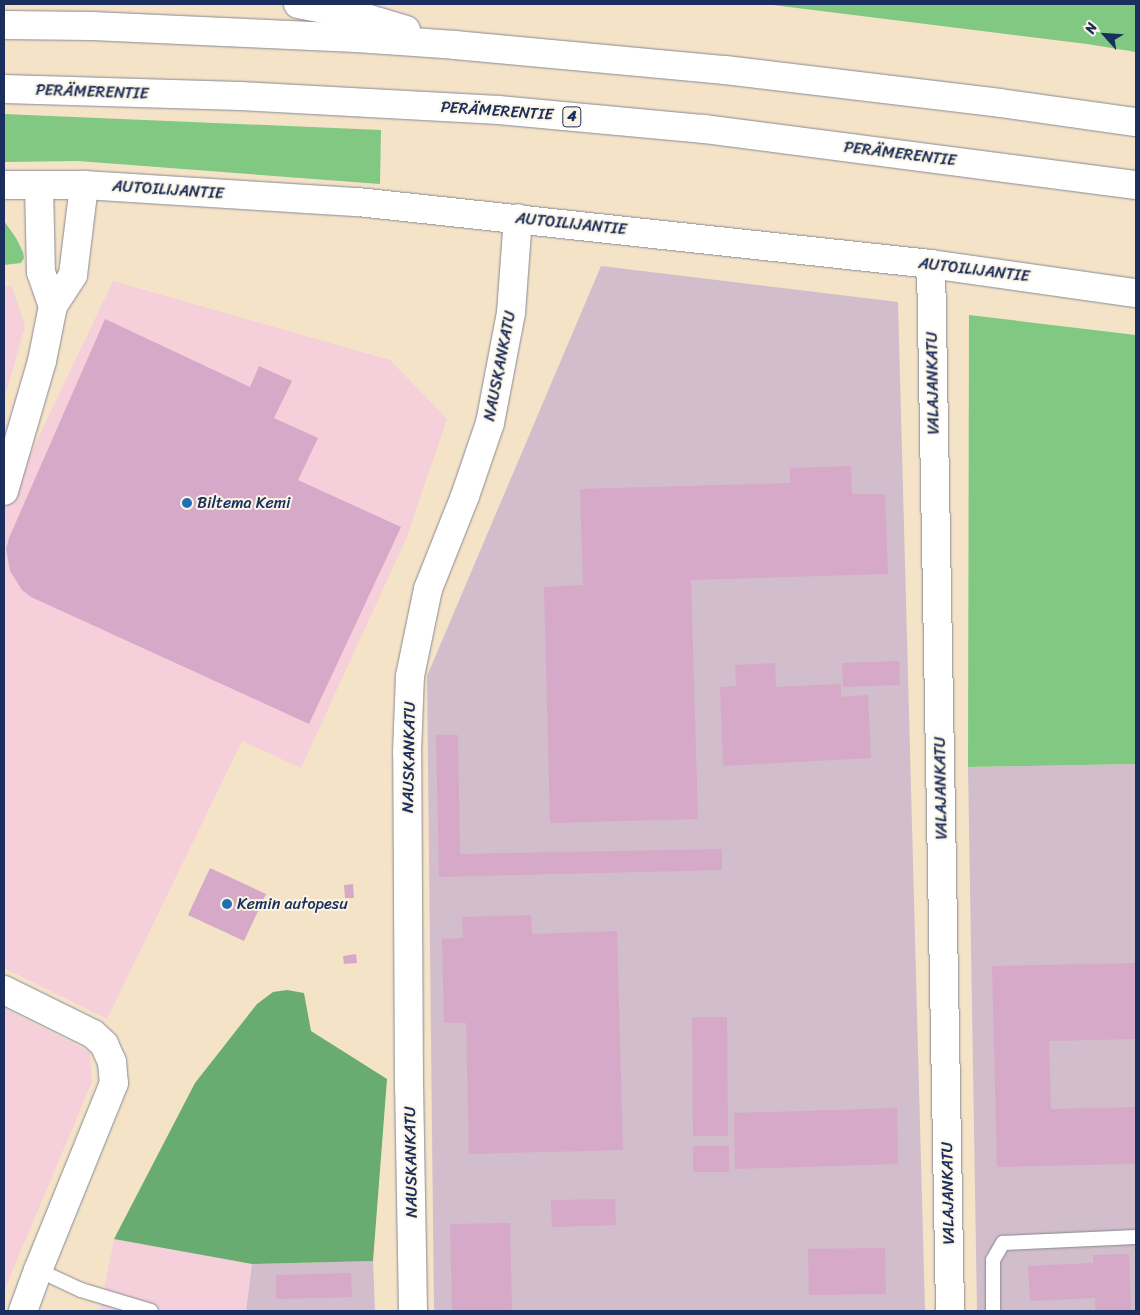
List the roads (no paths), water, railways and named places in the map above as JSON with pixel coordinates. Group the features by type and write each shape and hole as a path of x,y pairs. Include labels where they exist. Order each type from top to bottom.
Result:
{"main road":[{"path":"298,4 359,16 455,45"},
{"path":"4,25 131,28 356,38 455,45 725,70 1000,103 1136,122"},
{"name":"PERÄMERENTIE","path":"4,90 259,97 499,110 704,129 1136,185"},
{"path":"4,491 42,361 53,306 73,276 84,185"},
{"name":"AUTOILIJANTIE","path":"4,186 84,185 358,202 931,264 1136,293"},
{"path":"39,186 41,272 53,306"},
{"name":"NAUSKANKATU","path":"414,1311 409,1078 407,753 410,676 428,590 490,423 511,313 518,218"},
{"name":"VALAJANKATU","path":"931,264 950,1311"},
{"path":"4,990 72,1024 104,1044 112,1062 114,1083 23,1311"}],"lane":[{"path":"993,1311 993,1260 1003,1243 1136,1237"},
{"path":"38,1270 82,1290 151,1311"}],"place":[{"name":"Biltema Kemi","path":"187,503"},
{"name":"Kemin autopesu","path":"227,904"}]}
